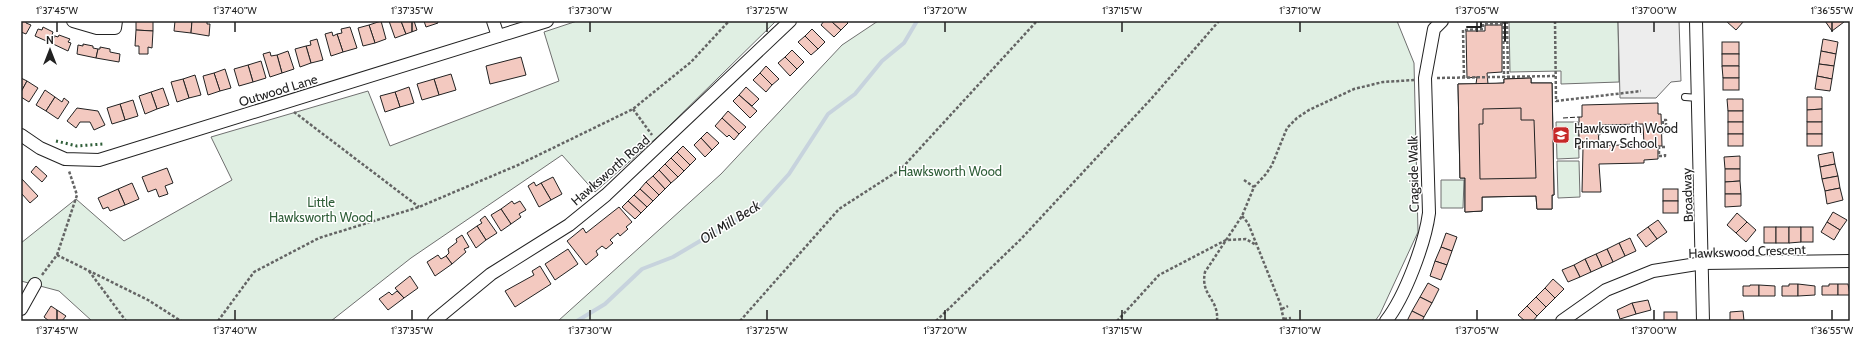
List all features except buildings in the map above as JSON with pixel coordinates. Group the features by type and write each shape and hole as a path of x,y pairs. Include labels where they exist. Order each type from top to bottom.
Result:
{"street":[{"path":"73,21 97,28 116,28"},
{"path":"492,21 498,36"},
{"name":"Outwood Lane","path":"21,135 40,148 65,159 99,160 547,21"},
{"name":"Hawksworth Road","path":"434,321 491,274 569,225 606,195 790,21"},
{"name":"Cragside Walk","path":"1386,321 1412,271 1426,233 1429,213 1431,78 1434,29 1442,21"},
{"name":"Broadway","path":"1696,21 1703,263 1703,321"},
{"name":"Hawkswood Crescent","path":"1562,321 1606,290 1653,271 1703,263 1850,262"},
{"path":"21,308 35,284"}],"lane":[{"path":"1685,97 1698,98"}],"path":[{"path":"218,321 254,272 319,238 419,207 518,165 633,109 691,62 729,21"},
{"path":"740,321 839,209 901,169 1036,22 1039,21"},
{"path":"936,321 1021,239 1151,99 1219,21"},
{"path":"1507,21 1508,77"},
{"path":"1555,21 1556,101 1641,91"},
{"path":"1464,78 1463,30 1483,29 1482,24 1503,22 1504,77"},
{"path":"1217,321 1218,310 1203,282 1205,272 1242,216 1254,187 1272,165 1287,128 1309,110 1354,89 1383,82 1431,78 1556,76"},
{"path":"283,104 419,207"},
{"path":"633,109 660,145"},
{"path":"1662,134 1663,120 1666,120 1666,132"},
{"path":"1598,134 1609,126 1636,126 1636,128 1639,128 1639,132 1643,134"},
{"path":"1665,147 1659,148 1659,156 1665,156 1665,152"},
{"path":"35,284 57,255 77,195 65,159"},
{"path":"1244,180 1254,187"},
{"path":"1242,216 1248,223 1282,309 1284,320 1291,318"},
{"path":"1117,321 1159,275 1226,240 1246,239 1256,245"},
{"path":"57,255 148,300 181,321"},
{"path":"88,270 126,321"},
{"path":"1282,309 1288,306"}],"green space":[{"name":"Little Hawksworth Wood","path":"577,21 776,21 663,132 595,192 562,155 411,258 331,321 92,321 59,291 21,281 21,243 76,199 124,241 232,180 211,137 368,91 390,146 559,81 544,32"},
{"name":"Hawksworth Wood","path":"878,21 1397,21 1414,63 1418,232 1380,314 1375,321 558,321 721,174 842,45"},
{"path":"1509,21 1618,21 1619,82 1561,84 1561,71 1510,72"},
{"path":"1556,122 1578,122 1579,158 1557,159"},
{"path":"1557,161 1579,161 1580,197 1558,198"},
{"path":"1441,180 1464,180 1463,208 1441,208"}],"shaded area":[{"path":"1618,21 1679,21 1681,81 1671,82 1656,98 1620,98"}],"waterway":[{"name":"Oil Mill Beck","path":"577,321 605,304 642,269 673,257 761,205 789,174 828,114 855,94 882,61 904,43 917,21"}],"hedge":[{"path":"56,141 77,146 103,144"}],"fence":[{"path":"1563,118 1579,117"}],"wall":[{"path":"1467,27 1481,27 1481,21 1486,21"},
{"path":"1505,21 1505,41"}],"place":[{"name":"Hawksworth Wood Primary School","path":"1561,135"}]}
